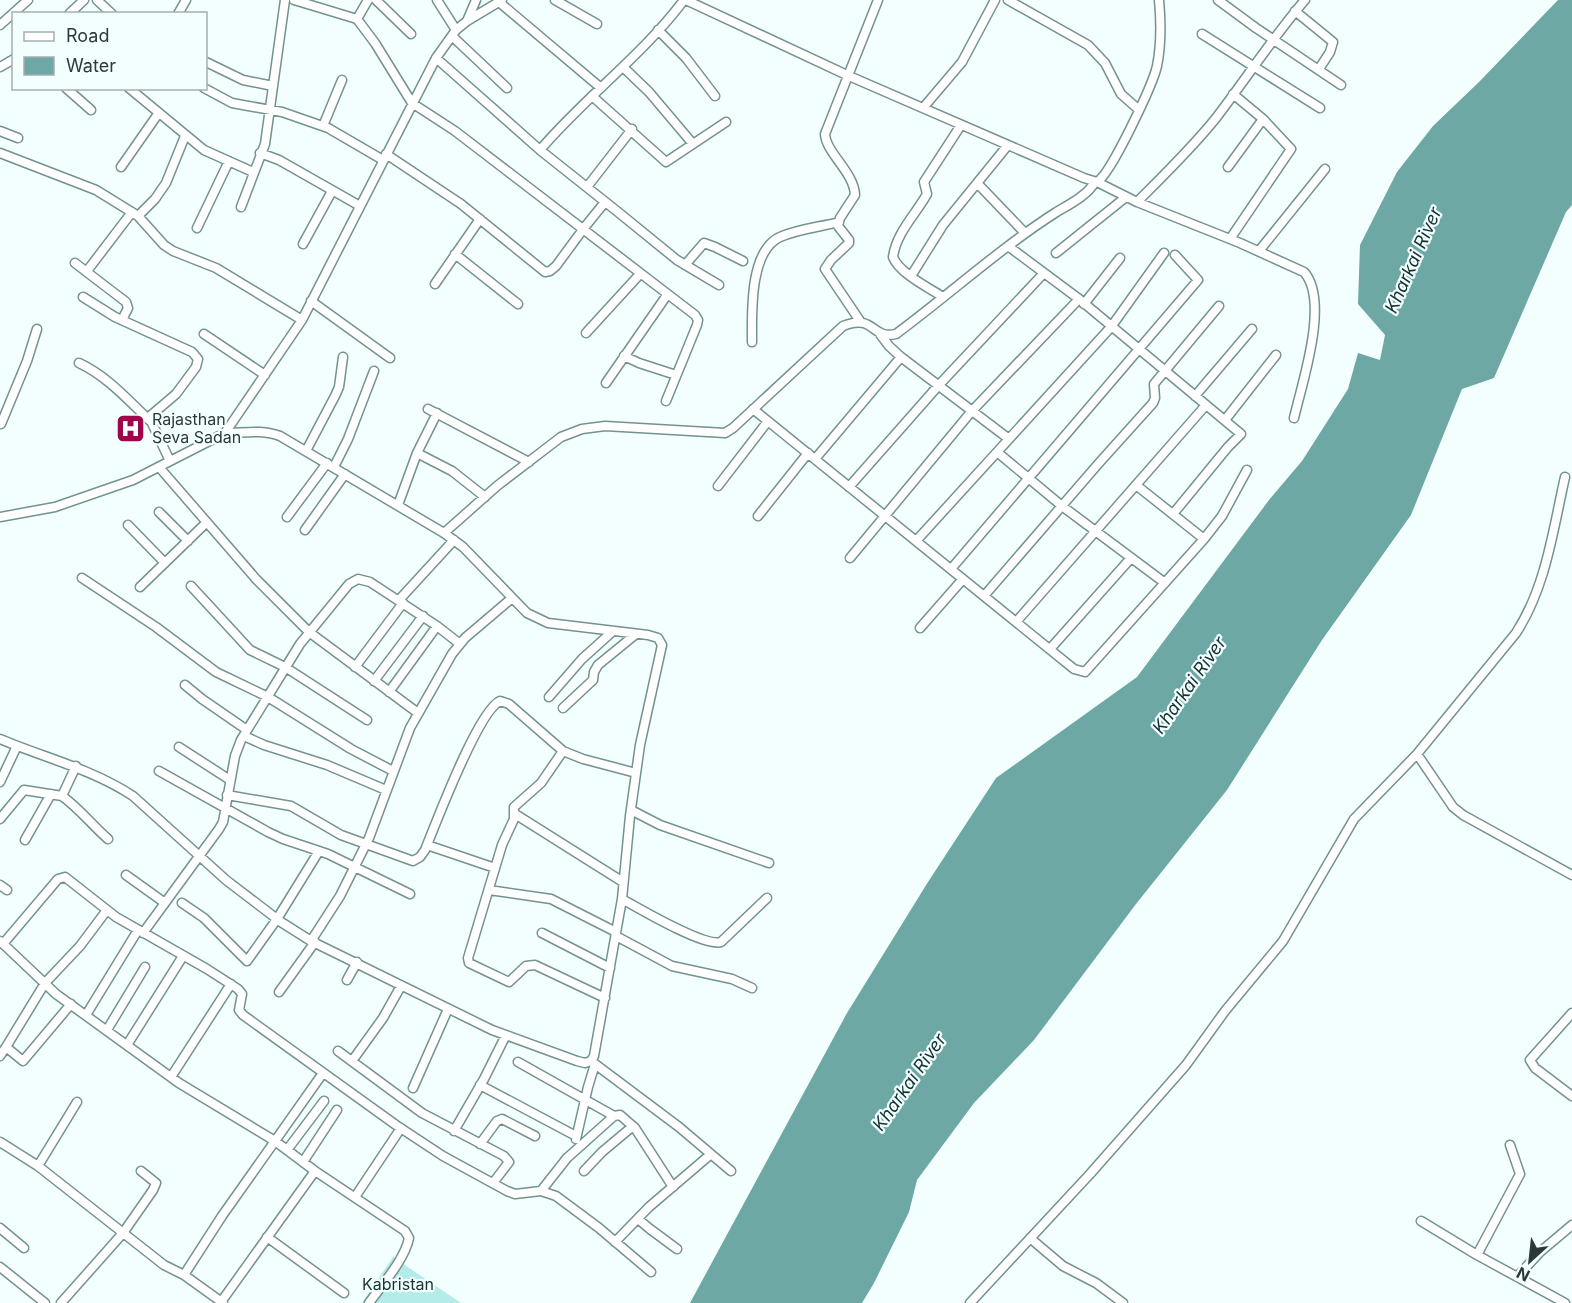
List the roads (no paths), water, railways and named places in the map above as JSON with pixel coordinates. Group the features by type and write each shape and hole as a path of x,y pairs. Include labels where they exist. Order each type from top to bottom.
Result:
{"street":[{"path":"15,12 28,0"},
{"path":"71,12 84,0"},
{"path":"97,0 110,12"},
{"path":"242,207 265,144 285,0"},
{"path":"294,0 357,19 375,43 412,103 456,131 695,315 698,320 666,401"},
{"path":"357,19 368,0"},
{"path":"376,0 411,34"},
{"path":"436,0 454,33 507,88"},
{"path":"466,21 477,0"},
{"path":"555,0 597,24"},
{"path":"540,150 566,120 623,67 685,0 702,4 849,76 1304,272 1310,279 1314,290 1314,332 1294,418"},
{"path":"860,321 825,269 849,243 840,230 839,222 853,200 855,189 827,143 825,134 878,0"},
{"path":"923,108 962,62 995,0"},
{"path":"1008,0 1088,45 1105,63 1121,94 1138,110"},
{"path":"880,333 890,336 896,334 1025,233 1083,195 1107,174 1158,62 1159,0"},
{"path":"1218,0 1341,85"},
{"path":"1137,202 1192,146 1305,0"},
{"path":"225,433 302,320 436,58 466,21 500,1 601,88"},
{"path":"1295,11 1333,42 1330,52 1319,69"},
{"path":"0,26 12,15"},
{"path":"658,30 686,58 715,96"},
{"path":"1202,34 1320,108"},
{"path":"436,58 540,150 586,187 685,265 719,285"},
{"path":"207,63 236,78 273,86"},
{"path":"623,67 660,104 693,144"},
{"path":"323,126 342,80"},
{"path":"68,90 92,110"},
{"path":"131,90 204,150 253,172"},
{"path":"207,90 232,103 269,109 339,132 385,157 461,204 545,272 556,266 605,202"},
{"path":"1230,239 1291,149 1263,119 1233,94"},
{"path":"592,96 632,129 666,162 726,122"},
{"path":"121,167 158,114"},
{"path":"1228,167 1263,119"},
{"path":"943,297 911,276 894,261 894,252 913,214 927,194 924,182 961,125"},
{"path":"586,187 632,129"},
{"path":"0,131 18,138"},
{"path":"87,271 135,214 155,199 166,183 185,136"},
{"path":"911,276 943,225 1008,145"},
{"path":"0,153 96,190 135,214 147,224 164,245 173,251 216,268 302,320"},
{"path":"260,153 279,160 360,206"},
{"path":"197,228 229,161"},
{"path":"1259,251 1324,169"},
{"path":"978,184 1025,233"},
{"path":"303,244 332,191"},
{"path":"1056,253 1126,197"},
{"path":"435,284 480,219"},
{"path":"752,342 753,294 767,248 780,237 839,222"},
{"path":"685,265 704,243 743,261"},
{"path":"1008,246 1082,301 1241,434 1173,514"},
{"path":"916,541 1112,327 1164,253"},
{"path":"455,254 518,304"},
{"path":"951,569 1140,350 1198,279 1176,255"},
{"path":"850,558 971,412 1082,301 1120,258"},
{"path":"75,263 126,302 128,308 122,320"},
{"path":"849,487 938,386 1044,273"},
{"path":"585,333 640,274"},
{"path":"606,383 667,295"},
{"path":"83,297 122,320 192,352 198,358 196,367 176,393 152,414 149,420"},
{"path":"311,302 390,358"},
{"path":"984,596 1153,403 1154,384 1219,306"},
{"path":"444,533 485,497 561,437 582,429 605,426 725,433 843,326 860,321 867,323 880,333 901,357 1009,439"},
{"path":"1,424 27,361 37,329"},
{"path":"1195,396 1252,329"},
{"path":"204,334 265,375"},
{"path":"1225,420 1276,355"},
{"path":"624,356 676,375"},
{"path":"306,451 339,387 343,357"},
{"path":"758,516 901,357"},
{"path":"79,363 108,381 149,420 170,461"},
{"path":"287,517 330,465 348,439 374,371"},
{"path":"1016,622 1206,405"},
{"path":"753,409 1074,669 1085,672 1204,539 1222,516 1247,470"},
{"path":"398,505 433,411 529,462"},
{"path":"718,486 768,421"},
{"path":"0,517 55,507 133,480 225,433 271,433 330,465 454,540 527,613 538,620 658,638 662,645 636,773 622,899 593,1062 576,1136 578,1147"},
{"path":"997,452 1062,506 1165,583"},
{"path":"417,453 452,471 485,497"},
{"path":"159,467 256,579 309,633 418,713"},
{"path":"305,530 345,474"},
{"path":"970,1303 1090,1174 1186,1065 1225,1011 1283,941 1354,819 1418,754 1525,619 1538,591 1565,477"},
{"path":"1136,485 1204,539"},
{"path":"159,512 188,541"},
{"path":"140,587 206,523"},
{"path":"128,525 165,563"},
{"path":"355,667 401,602 454,540"},
{"path":"1050,649 1131,558"},
{"path":"82,578 165,633 216,672 268,697 343,744 393,771"},
{"path":"920,628 963,579"},
{"path":"86,1015 141,932 219,830 235,756 246,733 285,667 309,633 353,580 370,582 423,616 460,644"},
{"path":"191,586 244,645 285,667 368,720"},
{"path":"279,992 340,896 366,844 410,728 452,654 460,644 512,598"},
{"path":"374,681 423,616"},
{"path":"389,692 437,626"},
{"path":"549,697 582,659 613,631"},
{"path":"563,708 593,680 598,665 636,634"},
{"path":"185,685 264,745 327,765 386,790"},
{"path":"227,795 291,806 331,830 413,861 420,857 427,845 464,756 495,704 500,701 509,704 563,751 583,759 636,773"},
{"path":"0,739 76,766 118,786 133,796 225,880 277,919 313,941 448,1009 506,1035 577,1061 593,1062 679,1127 731,1171"},
{"path":"0,782 17,746"},
{"path":"179,747 230,780"},
{"path":"563,751 541,783 514,807 515,814 502,845 468,958 469,963 509,982 526,966 534,965 605,998"},
{"path":"1418,754 1453,807 1463,815 1572,875"},
{"path":"62,796 76,766"},
{"path":"159,771 283,839 319,850 411,894"},
{"path":"0,819 24,790 62,796 74,804 108,839"},
{"path":"25,840 51,794"},
{"path":"631,810 660,825 769,863"},
{"path":"515,814 624,882"},
{"path":"427,845 495,868"},
{"path":"182,903 204,918 248,961 319,850"},
{"path":"126,875 165,903"},
{"path":"369,1303 402,1256 410,1238 405,1231 315,1171 275,1141 171,1077 71,1004 2,942 61,877 69,880 107,910 141,932 231,984 242,994 238,1006 243,1015 401,1128 443,1156 493,1184 516,1194 541,1191 556,1196 651,1272"},
{"path":"489,890 551,899 672,966 732,980 752,988"},
{"path":"622,899 691,935 714,943 721,942 767,898"},
{"path":"0,1056 45,983 80,946 107,910"},
{"path":"542,933 610,968"},
{"path":"128,1045 183,956"},
{"path":"347,980 357,962"},
{"path":"107,1030 145,967"},
{"path":"171,1077 231,984"},
{"path":"352,1061 383,1018 401,986"},
{"path":"6,1047 23,1061 71,1004"},
{"path":"413,1088 448,1009"},
{"path":"1572,1013 1530,1060 1535,1068 1572,1096"},
{"path":"1564,1023 1572,1030"},
{"path":"454,1131 506,1035"},
{"path":"338,1051 412,1107 508,1160 507,1165 493,1184"},
{"path":"518,1062 614,1116"},
{"path":"184,1275 222,1216 323,1073"},
{"path":"480,1085 576,1136"},
{"path":"287,1150 324,1101"},
{"path":"38,1166 77,1102"},
{"path":"303,1162 338,1110"},
{"path":"541,1191 578,1147 614,1116 620,1115 633,1126 673,1187"},
{"path":"480,1144 497,1121 502,1119 535,1136"},
{"path":"584,1171 602,1152 633,1126"},
{"path":"355,1197 401,1128"},
{"path":"0,1142 38,1166 164,1265 184,1275 222,1302 315,1171"},
{"path":"1477,1255 1520,1174 1510,1145"},
{"path":"615,1242 711,1154"},
{"path":"61,1303 126,1235 156,1184 141,1171"},
{"path":"638,1219 677,1249"},
{"path":"1421,1221 1477,1255 1565,1303"},
{"path":"1517,1277 1540,1252 1572,1225"},
{"path":"0,1228 24,1248"},
{"path":"267,1237 344,1293"},
{"path":"1030,1238 1063,1266 1096,1283 1123,1303"},
{"path":"0,1267 45,1303"}],"water":[{"name":"Kharkai River","path":"1558,0 1572,0 1572,205 1566,212 1494,378 1462,389 1411,515 1322,640 1227,790 1136,904 1034,1040 974,1103 917,1180 909,1212 862,1303 690,1303 847,1013 996,778 1137,677 1269,500 1302,461 1348,389 1358,353 1380,360 1385,335 1358,304 1360,245 1397,172 1433,126"}],"place":[{"name":"Rajasthan Seva Sadan","path":"131,428"}],"park label":[{"name":"Kabristan","path":"398,1284"}]}
